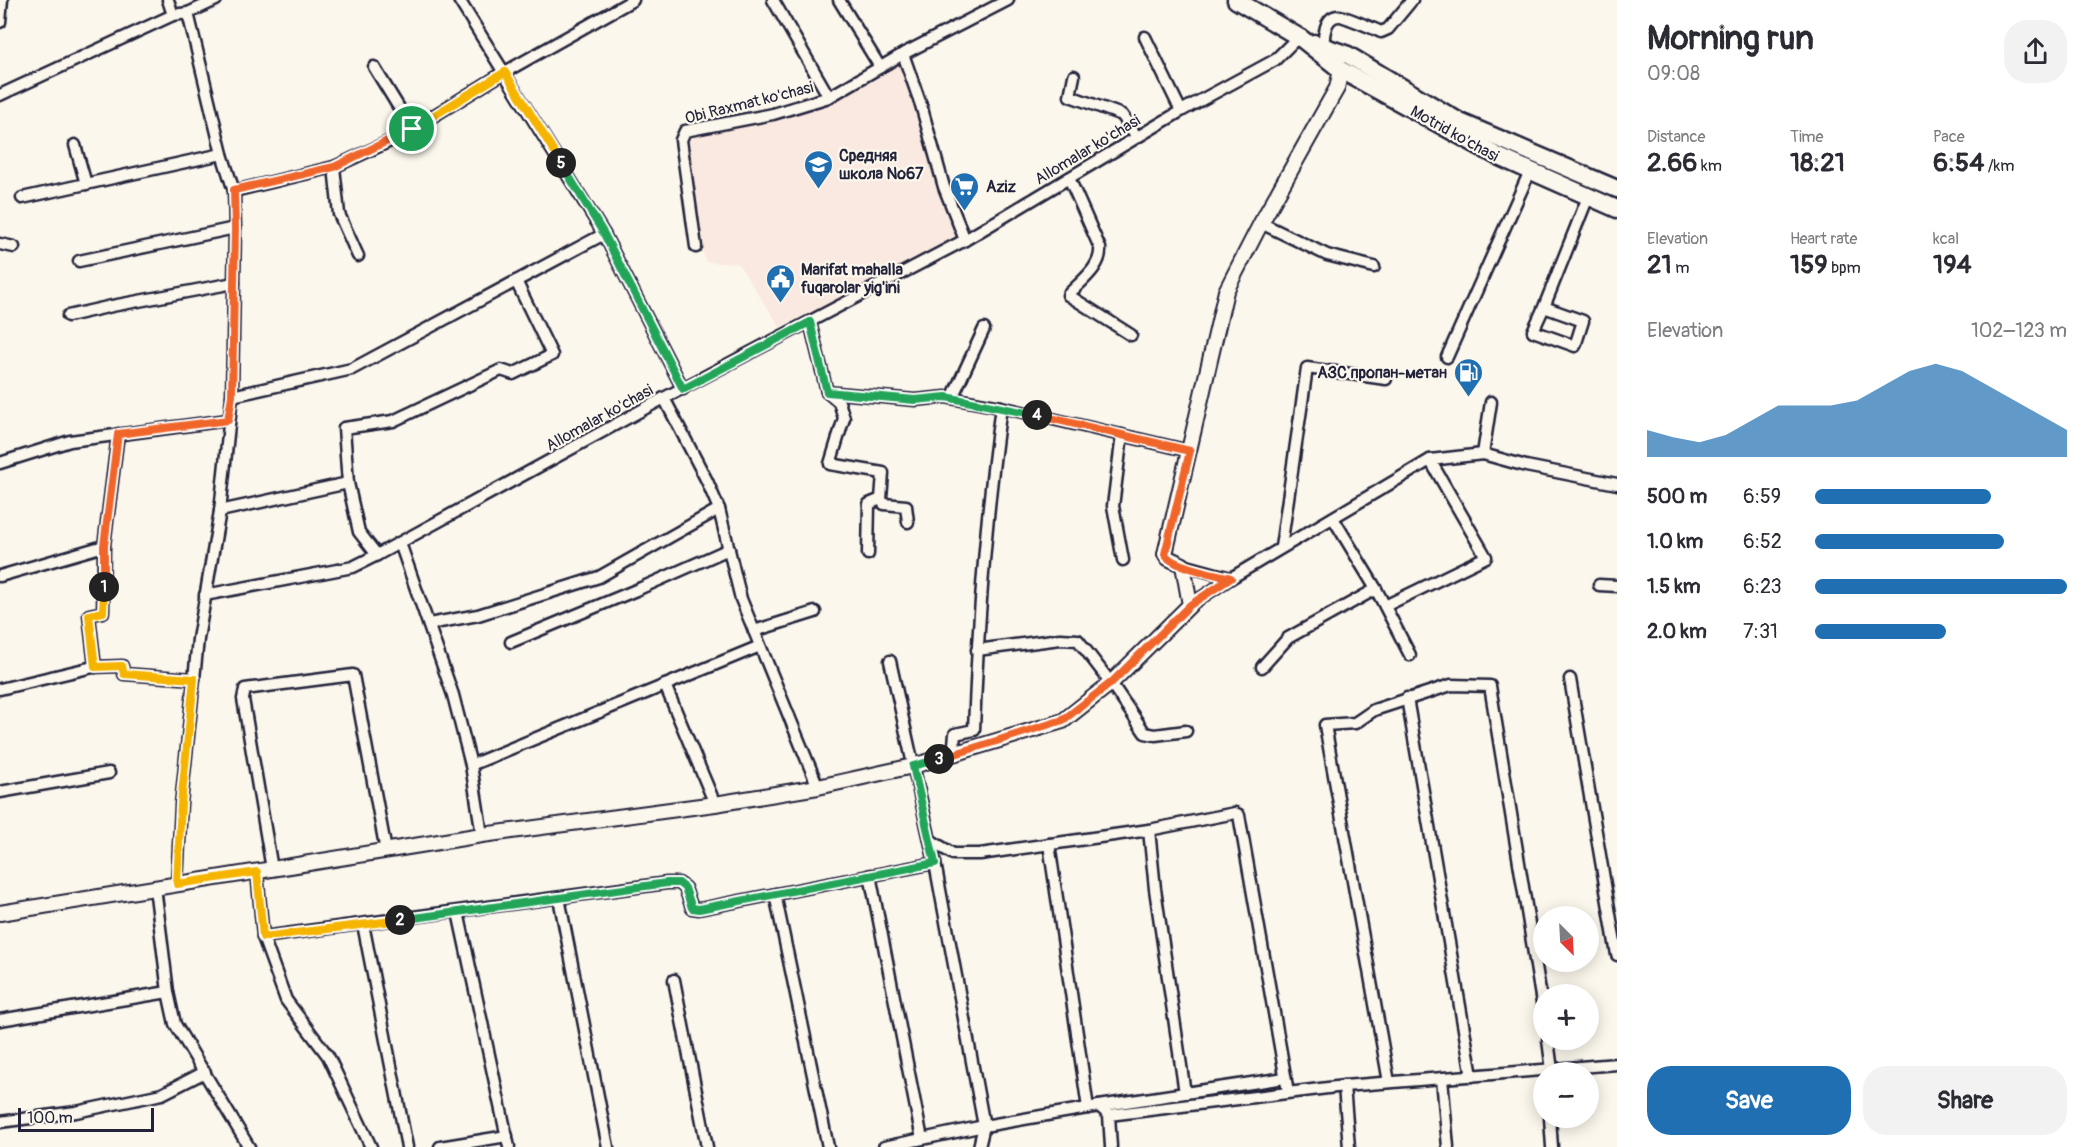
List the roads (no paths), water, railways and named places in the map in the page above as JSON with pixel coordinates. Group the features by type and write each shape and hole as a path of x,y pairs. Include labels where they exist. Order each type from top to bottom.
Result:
{"main road":[{"name":"Motrid ko'chasi","path":"1236,0 1300,38 1341,70 1497,156 1617,209"},
{"name":"Motrid ko'chasi","path":"1300,38 1348,55 1460,122 1617,189"}],"street":[{"path":"0,22 2,0"},
{"path":"168,0 173,15"},
{"path":"0,94 173,15 188,13 216,0"},
{"path":"459,0 604,234 683,389"},
{"path":"234,190 334,167 412,129 505,72 633,0"},
{"path":"773,0 830,97"},
{"path":"839,0 880,67"},
{"name":"Obi Raxmat ko'chasi","path":"696,247 681,140 685,131 773,114 830,97 903,54 1008,0"},
{"path":"1324,46 1324,32 1332,18 1341,16 1381,32 1388,29 1412,0"},
{"path":"177,884 181,804 194,679 205,595 220,511 232,396 235,228 234,190 222,154 188,13"},
{"path":"1145,37 1180,111"},
{"name":"Allomalar ko'chasi","path":"205,595 353,567 664,398 965,240 1180,111 1275,60 1300,38"},
{"path":"903,54 921,105 944,187 965,240"},
{"path":"374,68 412,129"},
{"path":"1231,578 1183,565 1168,558 1165,554 1226,291 1261,223 1337,88 1341,70"},
{"path":"1074,76 1070,96 1122,115 1137,137"},
{"path":"75,146 86,184"},
{"path":"22,198 222,154"},
{"path":"334,167 339,214 358,255"},
{"path":"1447,357 1530,171"},
{"path":"1070,178 1100,248 1101,257 1068,295 1131,335"},
{"path":"1544,307 1583,321 1575,346 1533,331 1588,197"},
{"path":"1261,223 1327,255 1374,267"},
{"path":"79,261 235,228"},
{"path":"232,396 352,369 604,234"},
{"path":"0,244 14,247"},
{"path":"376,555 359,532 348,483 344,428 393,421 501,370 513,374 552,355 516,281"},
{"path":"68,316 234,283"},
{"path":"810,322 827,392 839,402 844,418 830,464 883,473 881,499 884,504 906,506 908,522"},
{"path":"952,398 984,329"},
{"path":"1281,547 1307,368 1386,379"},
{"path":"827,392 915,400 946,397 1001,407 1190,451"},
{"path":"664,398 719,509 741,599 818,786"},
{"path":"1483,454 1491,402"},
{"path":"953,755 955,734 974,730 977,650 991,478 1001,407"},
{"path":"0,463 70,441 228,420"},
{"path":"95,667 89,615 103,612 104,546 118,434"},
{"path":"1122,435 1113,506 1123,560"},
{"path":"0,913 483,835 715,804 913,766 1063,720 1111,683 1190,605 1281,547 1430,460 1483,454 1526,466 1617,484"},
{"path":"1385,606 1486,557 1430,460"},
{"path":"220,511 348,483"},
{"path":"868,554 869,504 881,499"},
{"path":"429,624 478,615 599,577 719,509"},
{"path":"1333,518 1385,606 1410,655"},
{"path":"400,543 453,695 471,765 483,835"},
{"path":"0,576 104,546"},
{"path":"511,642 729,549"},
{"path":"1183,565 1190,605"},
{"path":"1599,585 1617,586"},
{"path":"1262,667 1288,638 1376,590"},
{"path":"754,631 815,612"},
{"path":"977,650 1060,639 1078,640 1111,683 1145,734 1186,731"},
{"path":"471,765 760,646"},
{"path":"890,661 935,863 984,1126 979,1147"},
{"path":"0,689 95,667 122,666 124,674 194,679"},
{"path":"272,869 243,699 244,689 353,675 387,851"},
{"path":"1570,679 1617,955"},
{"path":"665,685 715,804"},
{"path":"1389,1082 1325,725 1354,723 1374,710 1450,685 1490,686 1539,984"},
{"path":"1407,698 1472,1076"},
{"path":"0,792 109,773"},
{"path":"930,840 952,854 980,854 1149,830 1235,813 1239,815 1288,1092"},
{"path":"1149,830 1155,889 1185,1093"},
{"path":"1049,844 1094,1107"},
{"path":"263,937 667,883 679,883 685,888 692,908 699,909 935,863"},
{"path":"257,872 263,937 286,1000 328,1056 371,1147"},
{"path":"870,875 922,1139"},
{"path":"155,887 168,992 176,1024 249,1147"},
{"path":"775,894 828,1147"},
{"path":"559,898 608,1147"},
{"path":"440,1147 508,1141 458,912"},
{"path":"363,924 407,1147"},
{"path":"674,980 707,1147"},
{"path":"0,1020 168,992"},
{"path":"1599,1066 1617,1064"},
{"path":"0,1122 76,1112 162,1094 205,1072"},
{"path":"1094,1107 1109,1115 1344,1086 1533,1072"},
{"path":"884,1147 984,1126 1094,1107 1286,1078"},
{"path":"1442,1078 1448,1147"},
{"path":"1344,1086 1348,1147"},
{"path":"1109,1115 1112,1147"},
{"path":"1551,1128 1552,1147"}],"place":[{"name":"Средняя школа №67","path":"818,190"},
{"name":"Aziz","path":"965,212"},
{"name":"Marifat mahalla fuqarolar yig'ini","path":"780,304"},
{"name":"АЗС пропан-метан","path":"1468,398"}]}
